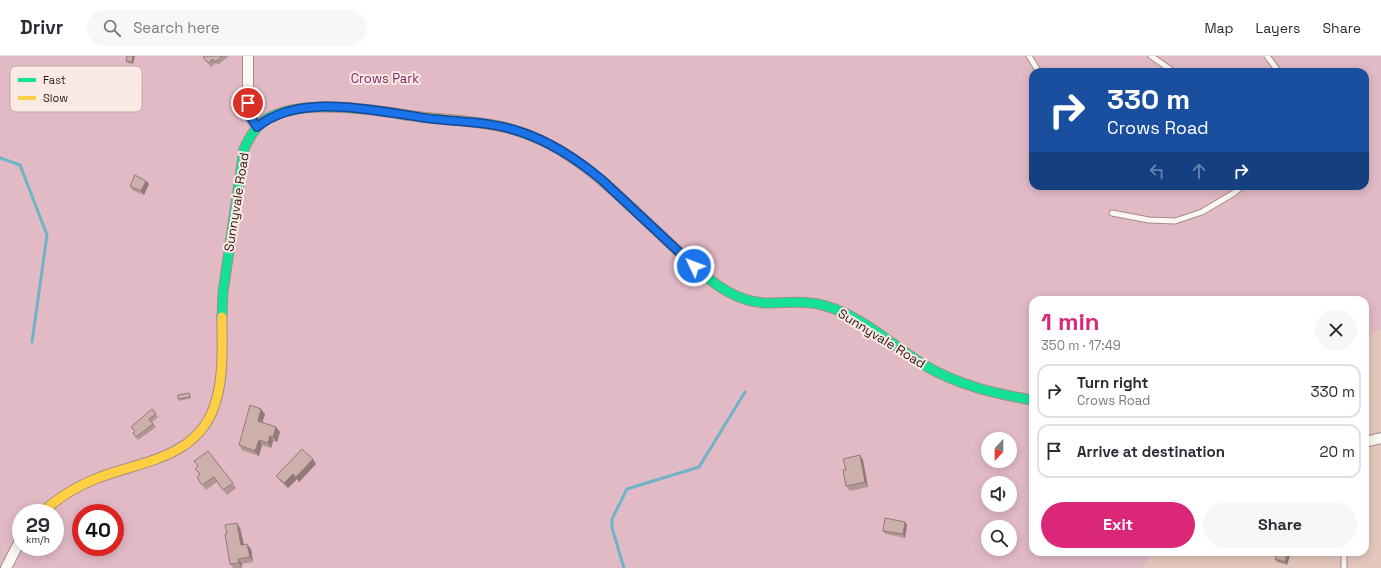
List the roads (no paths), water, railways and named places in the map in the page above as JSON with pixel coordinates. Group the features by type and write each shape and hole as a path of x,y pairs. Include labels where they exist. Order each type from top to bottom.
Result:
{"street":[{"path":"248,56 248,109 250,116 257,127"},
{"name":"Sunnyvale Road","path":"52,504 75,489 101,477 162,458 178,451 189,444 197,436 212,415 221,379 223,292 242,158 247,141 257,127 269,118 284,111 306,108 345,107 436,119 492,124 521,132 549,144 588,168 704,275 734,294 750,301 762,304 806,302 824,305 835,309 869,327 912,357 946,376 993,392 1029,399"},
{"path":"1369,441 1381,438"},
{"path":"6,568 12,556"}],"lane":[{"path":"1030,56 1037,68"},
{"path":"1151,56 1168,68"},
{"path":"1266,56 1276,68"},
{"path":"1112,213 1149,220 1175,221 1202,212 1237,190"},
{"path":"1344,556 1344,568"}],"waterway":[{"path":"0,158 20,165 47,235 32,342"},
{"path":"624,568 612,528 612,519 627,489 699,467 745,392"}],"park label":[{"name":"Crows Park","path":"385,78"}]}
